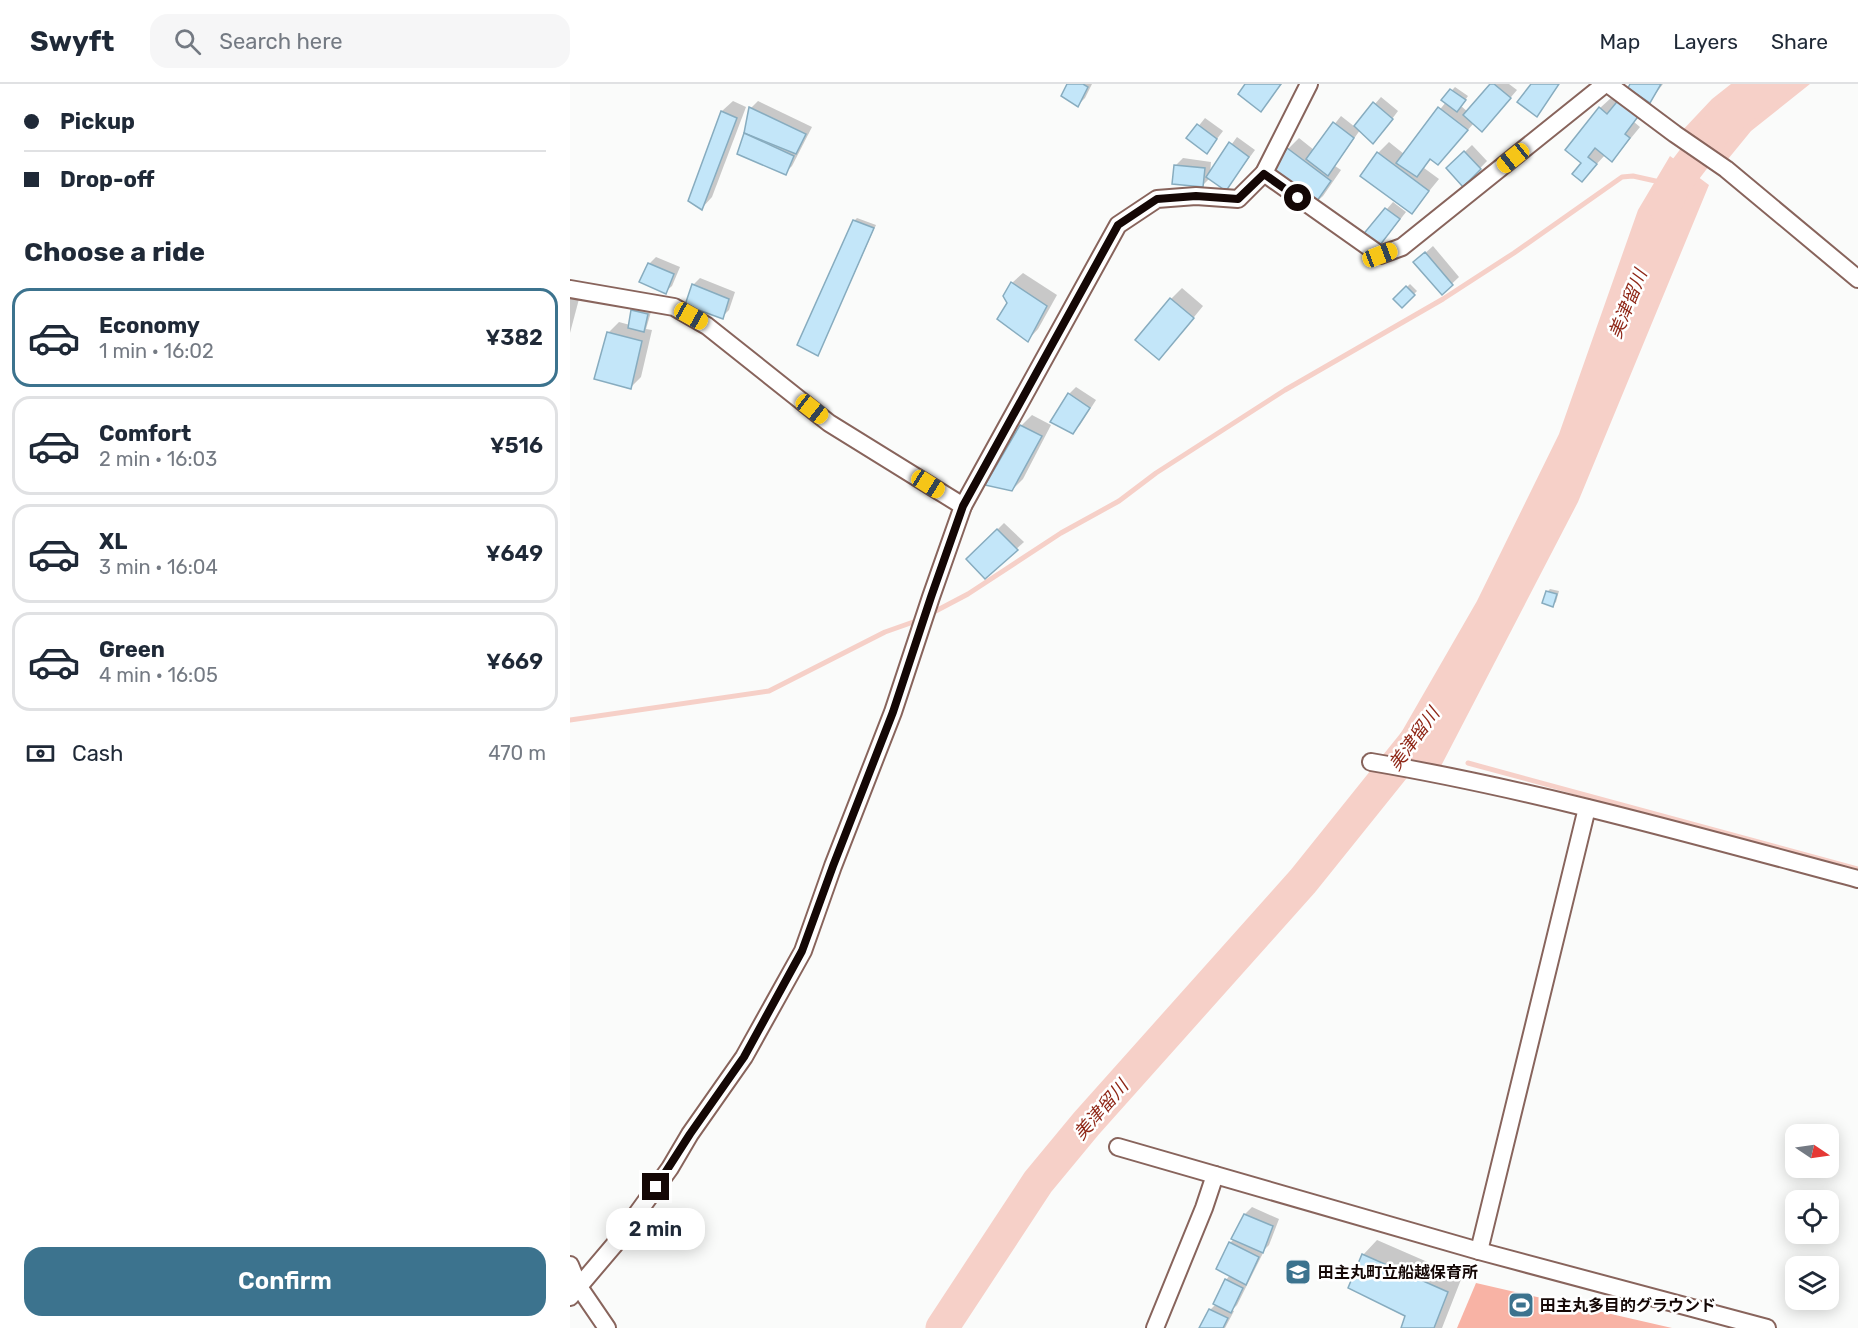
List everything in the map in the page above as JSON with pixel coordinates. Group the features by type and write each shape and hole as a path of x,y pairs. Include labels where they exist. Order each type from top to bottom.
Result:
{"street":[{"path":"575,1292 615,1244 670,1168 690,1134 744,1057 802,951 893,712 963,506 1118,225 1157,199 1196,196 1238,199 1264,174 1309,84"},
{"path":"1264,174 1380,255 1402,247 1607,84 1726,169 1858,279"},
{"path":"570,289 674,307 707,326 829,423 963,506"},
{"path":"1371,762 1448,775 1587,808 1858,879"},
{"path":"1479,1251 1587,808"},
{"path":"1118,1147 1479,1251 1767,1328"},
{"path":"1155,1328 1204,1208 1215,1175"},
{"path":"570,1265 575,1292 607,1328"}],"shaded area":[{"name":"田主丸多目的グラウンド","path":"1476,1283 1672,1328 1457,1328"}],"water":[{"path":"1731,84 1810,84 1751,131 1724,164 1680,133 1712,99"},
{"path":"1670,156 1709,185 1578,502 1441,766 1386,759 1477,601 1559,434 1638,210"}],"building":[{"path":"1067,84 1083,84 1088,87 1078,107 1061,96"},
{"path":"1245,84 1281,84 1261,112 1238,94"},
{"path":"1490,84 1494,84 1511,98 1482,132 1463,115"},
{"path":"1531,84 1559,84 1537,117 1517,102"},
{"path":"1630,84 1661,84 1650,103 1628,88"},
{"path":"1450,89 1466,100 1457,112 1441,100"},
{"path":"1620,98 1640,114 1625,134 1630,138 1612,162 1595,148 1588,157 1597,164 1582,182 1572,174 1581,163 1565,150 1599,107 1607,114"},
{"path":"1373,102 1393,119 1373,144 1354,126"},
{"path":"749,107 806,134 796,154 744,133"},
{"path":"1438,107 1468,130 1438,165 1430,159 1417,177 1396,163"},
{"path":"721,111 737,118 702,210 688,201"},
{"path":"1333,122 1354,138 1328,176 1306,159"},
{"path":"1197,124 1217,139 1207,154 1186,138"},
{"path":"744,133 794,156 786,175 737,154"},
{"path":"1229,142 1249,157 1226,191 1206,177"},
{"path":"1287,148 1331,181 1312,208 1269,177"},
{"path":"1464,151 1481,169 1463,187 1446,168"},
{"path":"1377,152 1429,191 1412,214 1360,176"},
{"path":"1174,165 1205,168 1203,187 1172,184"},
{"path":"1385,208 1400,219 1377,249 1361,237"},
{"path":"853,220 874,228 818,356 797,345"},
{"path":"1425,252 1453,285 1442,295 1413,262"},
{"path":"648,263 674,274 666,294 639,282"},
{"path":"1011,282 1047,306 1028,342 997,319 1007,303 1003,296"},
{"path":"692,284 729,299 723,319 685,305"},
{"path":"1406,286 1415,295 1402,308 1393,299"},
{"path":"1170,298 1194,318 1159,360 1135,340"},
{"path":"631,310 648,314 644,332 628,328"},
{"path":"607,332 642,341 631,389 594,379"},
{"path":"1068,393 1090,408 1073,434 1050,422"},
{"path":"1020,425 1042,436 1012,491 985,485"},
{"path":"997,529 1018,550 985,579 966,559"},
{"path":"1546,591 1557,594 1553,607 1542,603"},
{"path":"1244,1214 1273,1226 1263,1253 1231,1239"},
{"path":"1229,1242 1259,1257 1246,1285 1216,1269"},
{"path":"1362,1254 1448,1292 1434,1328 1401,1328 1405,1316 1348,1288"},
{"path":"1225,1279 1243,1288 1231,1313 1213,1304"},
{"path":"1209,1309 1228,1318 1223,1328 1199,1328"}],"waterway":[{"name":"美津留川","path":"1665,207 1673,186 1721,123 1773,84"},
{"path":"930,614 968,594 1061,533 1119,501 1156,473 1285,390 1443,299 1514,253 1622,177 1633,176 1660,182"},
{"path":"570,720 769,691 885,632 919,620"},
{"name":"美津留川","path":"942,1328 1038,1182 1086,1124 1303,881 1417,739"},
{"path":"1468,763 1858,869"}],"place":[{"name":"田主丸町立船越保育所","path":"1298,1272"},
{"name":"田主丸多目的グラウンド","path":"1521,1305"}],"route":[{"path":"656,1187 744,1057 802,951 893,712 963,506 1118,225 1157,199 1196,196 1238,199 1264,174 1298,198"}]}
